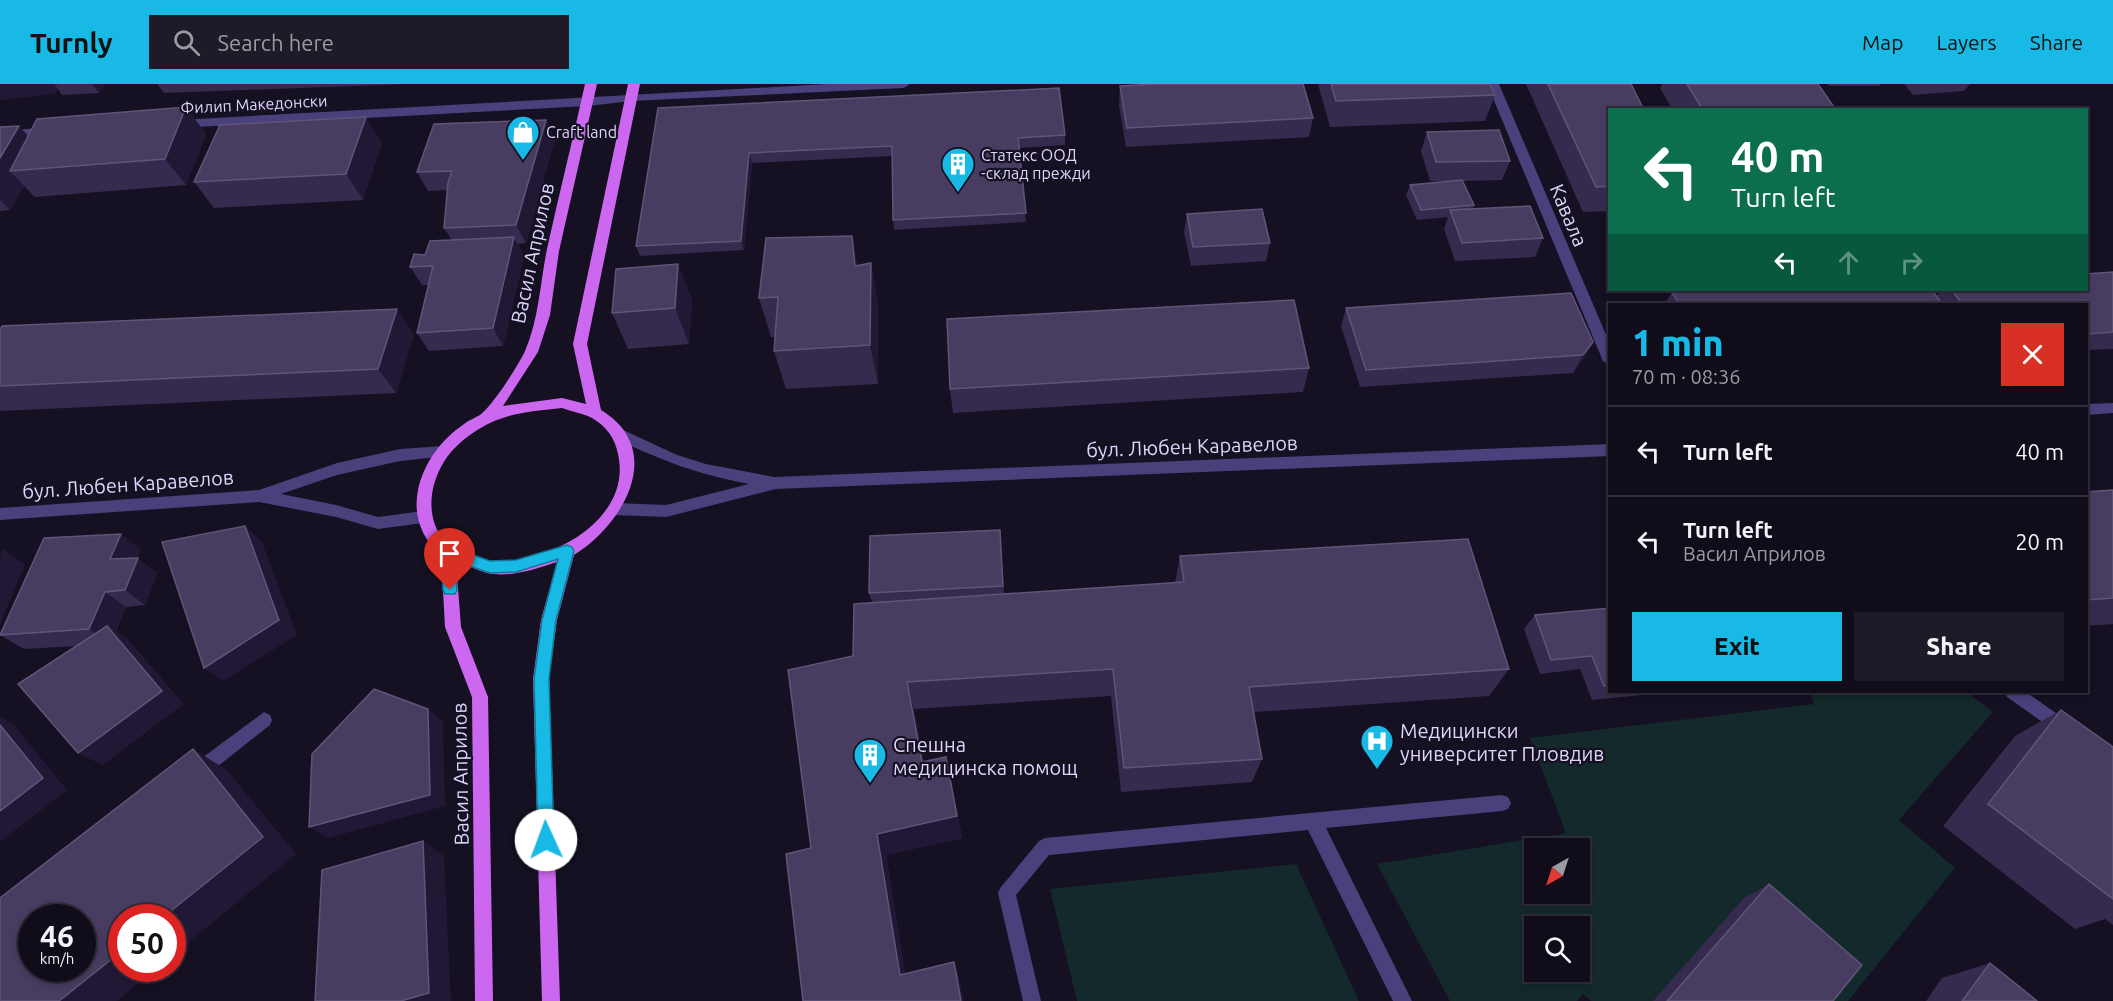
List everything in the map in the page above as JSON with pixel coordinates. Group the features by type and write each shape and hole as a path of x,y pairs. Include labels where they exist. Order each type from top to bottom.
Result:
{"main road":[{"name":"Васил Априлов","path":"485,419 510,387 531,352 543,315 553,251 591,84"},
{"path":"595,413 580,344 632,91"},
{"path":"562,404 595,413 619,434 628,457 627,482 615,509 594,532 567,551 516,566 490,567 448,552 432,537 423,517 425,484 443,452 463,433 485,419 523,405 562,404"},
{"path":"552,1001 541,679 549,620 567,551"},
{"name":"Васил Априлов","path":"448,552 453,627 480,697 484,1001"}],"street":[{"name":"Филип Македонски","path":"166,125 588,102 632,91 904,84"},
{"name":"Кавала","path":"1493,84 1608,356"},
{"path":"0,134 59,131"},
{"path":"2088,411 2113,408"},
{"name":"бул. Любен Каравелов","path":"619,434 689,465 776,483"},
{"name":"бул. Любен Каравелов","path":"615,509 666,511 776,483 1608,450"},
{"name":"бул. Любен Каравелов","path":"0,514 259,496 337,469 400,455 443,452"},
{"name":"бул. Любен Каравелов","path":"259,496 378,523 423,517"},
{"path":"2014,693 2077,736"},
{"path":"188,779 264,720"},
{"path":"1032,1001 1007,893 1045,847 1502,803"},
{"path":"1313,821 1403,1001"}],"green space":[{"path":"1810,693 1967,693 1993,712 1899,820 1955,868 1848,1001 1591,1001 1583,994 1577,1001 1450,1001 1377,864 1524,840 1524,904 1590,904 1590,838 1536,838 1566,833 1530,738 1814,704"},
{"path":"1296,864 1359,1001 1077,1001 1050,889"}],"building":[{"path":"1303,84 1313,118 1127,128 1120,86"},
{"path":"1331,84 1490,84 1495,95 1336,101"},
{"path":"1548,84 1631,84 1643,108 1608,108 1608,186 1596,187"},
{"path":"1687,84 1818,84 1835,108 1702,108"},
{"name":"Статекс ООД -склад прежди","path":"1059,88 1065,135 1018,138 1026,213 893,220 892,146 749,153 741,241 636,246 658,108"},
{"path":"186,107 165,159 10,171 37,119"},
{"path":"366,117 346,174 194,182 220,125"},
{"path":"546,120 516,225 444,228 448,183 452,171 417,172 434,124"},
{"path":"19,126 0,158 0,127"},
{"path":"1499,130 1510,161 1436,162 1427,132"},
{"path":"1462,180 1474,205 1421,210 1410,185"},
{"path":"1530,206 1543,238 1462,243 1450,210"},
{"path":"1262,209 1270,243 1193,247 1187,214"},
{"path":"852,236 855,266 871,263 870,345 774,351 778,297 759,298 766,238"},
{"path":"514,237 493,328 417,333 433,266 410,267 414,254 425,255 430,241"},
{"path":"678,264 675,308 612,313 616,269"},
{"path":"2113,272 2113,332 2088,334 2088,303 1961,303 1953,291 2088,291 2088,274"},
{"path":"1933,291 1941,303 1678,303 1672,292"},
{"path":"1571,293 1593,342 1583,355 1366,370 1346,308"},
{"path":"1294,300 1309,368 950,389 947,319"},
{"path":"397,309 378,369 0,386 0,330 2,326"},
{"path":"2113,490 2113,598 2088,600 2088,492"},
{"path":"245,526 279,620 204,668 162,542"},
{"path":"1000,530 1003,586 869,593 870,536"},
{"path":"121,534 110,559 138,558 125,590 105,592 89,629 0,635 44,538"},
{"name":"Спешна медицинска помощ","path":"1468,539 1509,669 1249,687 1262,759 1124,768 1113,669 907,682 922,762 946,757 957,816 877,834 900,975 954,962 961,1001 803,1001 786,854 811,848 788,670 853,656 854,604 1184,582 1180,556"},
{"path":"1608,608 1608,686 1604,686 1592,656 1551,660 1535,615"},
{"path":"107,626 162,691 78,753 18,684"},
{"path":"374,689 428,709 430,795 309,827 312,754"},
{"path":"2061,710 2113,747 2113,899 1988,804"},
{"path":"0,725 43,778 0,811"},
{"path":"193,749 263,837 179,904 108,904 108,962 96,972 96,904 18,904 18,982 83,982 59,1001 0,1001 0,898"},
{"path":"423,841 429,993 401,1001 315,1001 322,870"},
{"path":"1769,884 1862,965 1833,1001 1667,1001"},
{"path":"1990,963 2037,1001 1962,1001"}],"place":[{"name":"Craft land","path":"523,161"},
{"name":"Статекс ООД -склад прежди","path":"958,193"},
{"name":"Медицински университет Пловдив","path":"1377,770"},
{"name":"Спешна медицинска помощ","path":"870,784"}],"route":[{"path":"450,590 448,552 490,567 516,566 567,551 549,620 541,679 546,840"}]}
